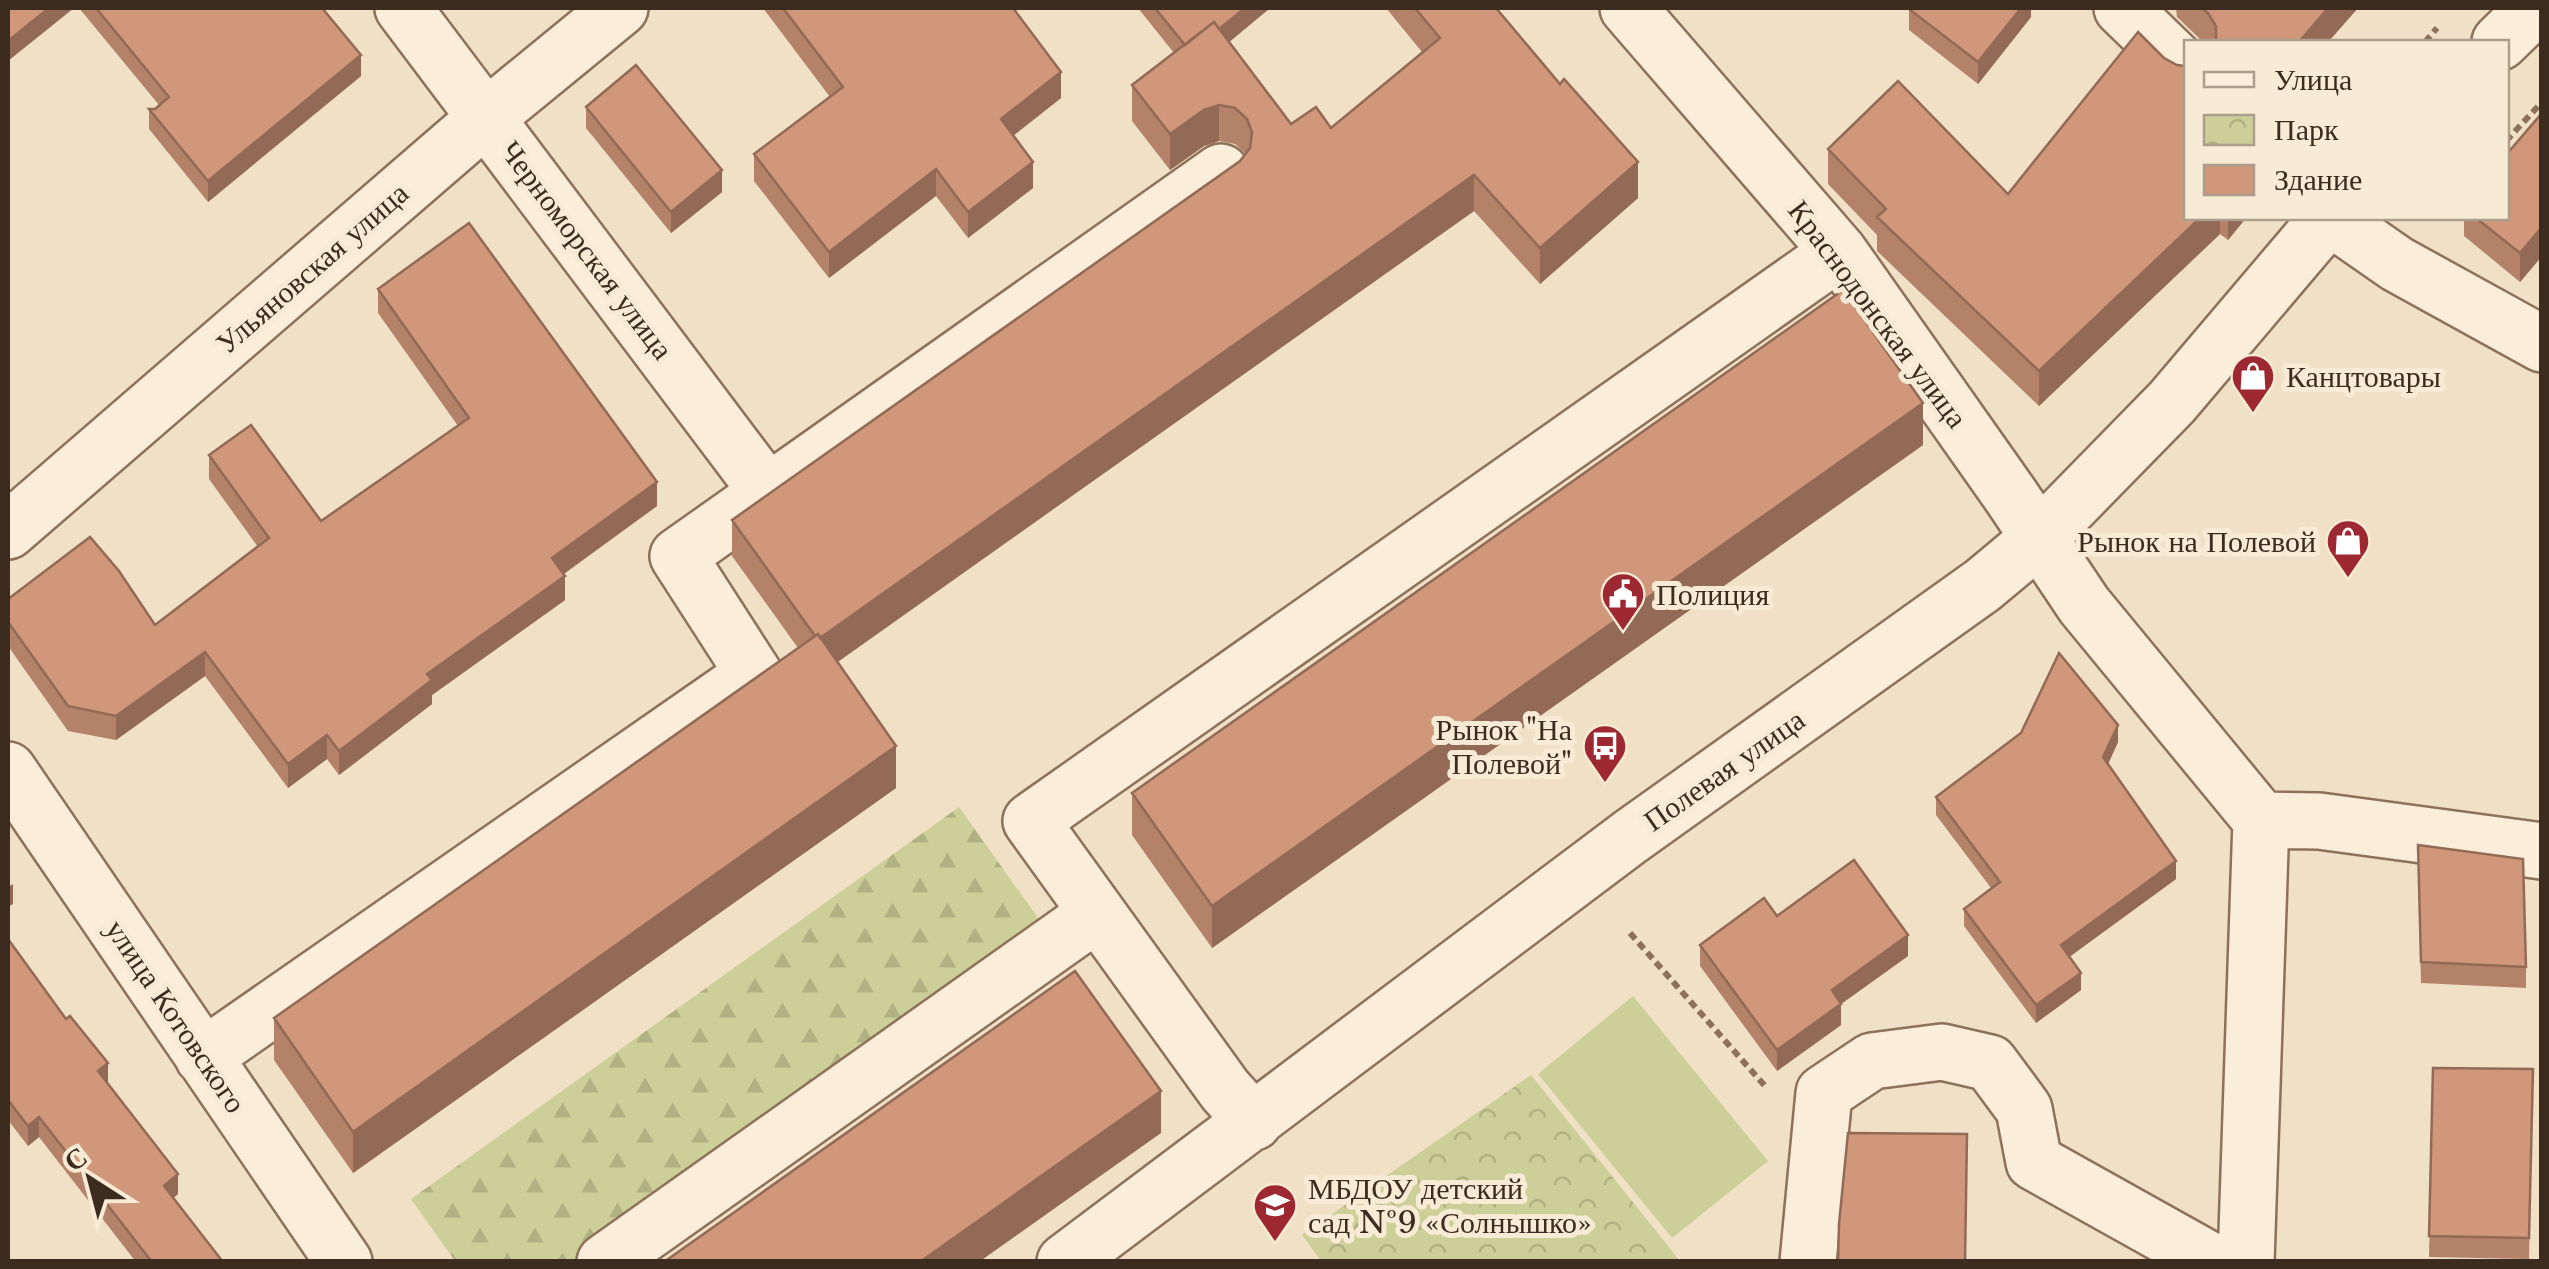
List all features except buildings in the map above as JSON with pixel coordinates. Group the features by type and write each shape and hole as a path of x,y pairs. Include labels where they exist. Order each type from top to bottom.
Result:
{"street":[{"name":"Черноморская улица","path":"403,8 769,494"},
{"name":"Ульяновская улица","path":"8,531 487,117 620,8"},
{"name":"Краснодонская улица","path":"1628,8 1839,252 2084,604 2261,820"},
{"path":"2122,8 2184,68"},
{"path":"2502,40 2535,8"},
{"path":"204,1057 754,674 678,556 1221,172"},
{"name":"Полевая улица","path":"1065,1262 1630,837 1983,585 2038,539 2172,402 2327,220"},
{"path":"2332,220 2397,264 2542,344"},
{"path":"1254,1122 1225,1090 1031,822 1839,252"},
{"name":"улица Котовского","path":"8,770 344,1262"},
{"path":"2246,1262 2261,820 2319,822 2542,851"},
{"path":"605,1262 1096,914"},
{"path":"1808,1262 1824,1092 1872,1061 1942,1052 1990,1063 2024,1109 2034,1162 2213,1262"}],"path":[{"path":"2509,138 2542,102"},
{"path":"1630,933 1819,1148"}],"green space":[{"path":"959,807 1043,925 572,1261 455,1261 411,1199"},
{"path":"1633,996 1768,1161 1672,1238 1538,1074"},
{"path":"1531,1075 1680,1261 1321,1261 1302,1235"}],"place":[{"name":"Канцтовары","path":"2253,414"},
{"name":"Рынок на Полевой","path":"2348,579"},
{"name":"Полиция","path":"1623,632"},
{"name":"Рынок \"На Полевой\"","path":"1605,784"},
{"name":"МБДОУ детский сад №9 «Солнышко»","path":"1275,1243"}]}
